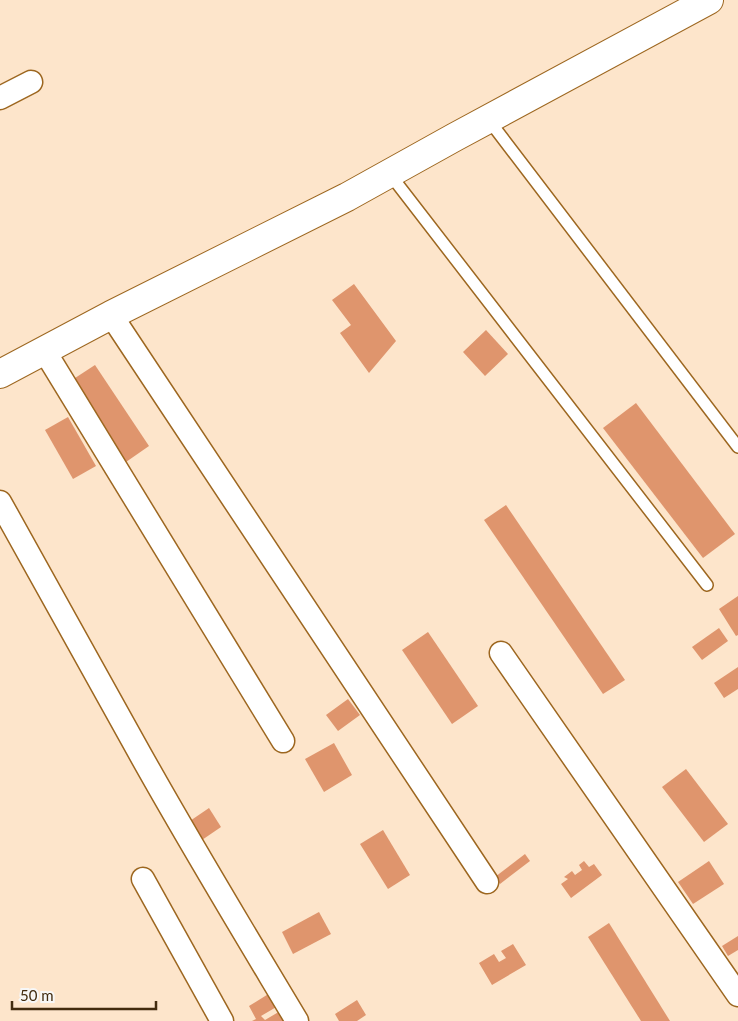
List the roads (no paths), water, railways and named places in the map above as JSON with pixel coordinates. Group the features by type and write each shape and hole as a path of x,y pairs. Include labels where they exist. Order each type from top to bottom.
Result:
{"street":[{"path":"0,374 111,315 347,197 709,0"},
{"path":"0,98 31,82"},
{"path":"111,315 487,882"},
{"path":"44,350 283,741"},
{"path":"0,502 177,819 297,1021"},
{"path":"501,653 738,995"},
{"path":"143,880 222,1021"}],"lane":[{"path":"488,119 738,447"},
{"path":"389,173 707,585"}]}
